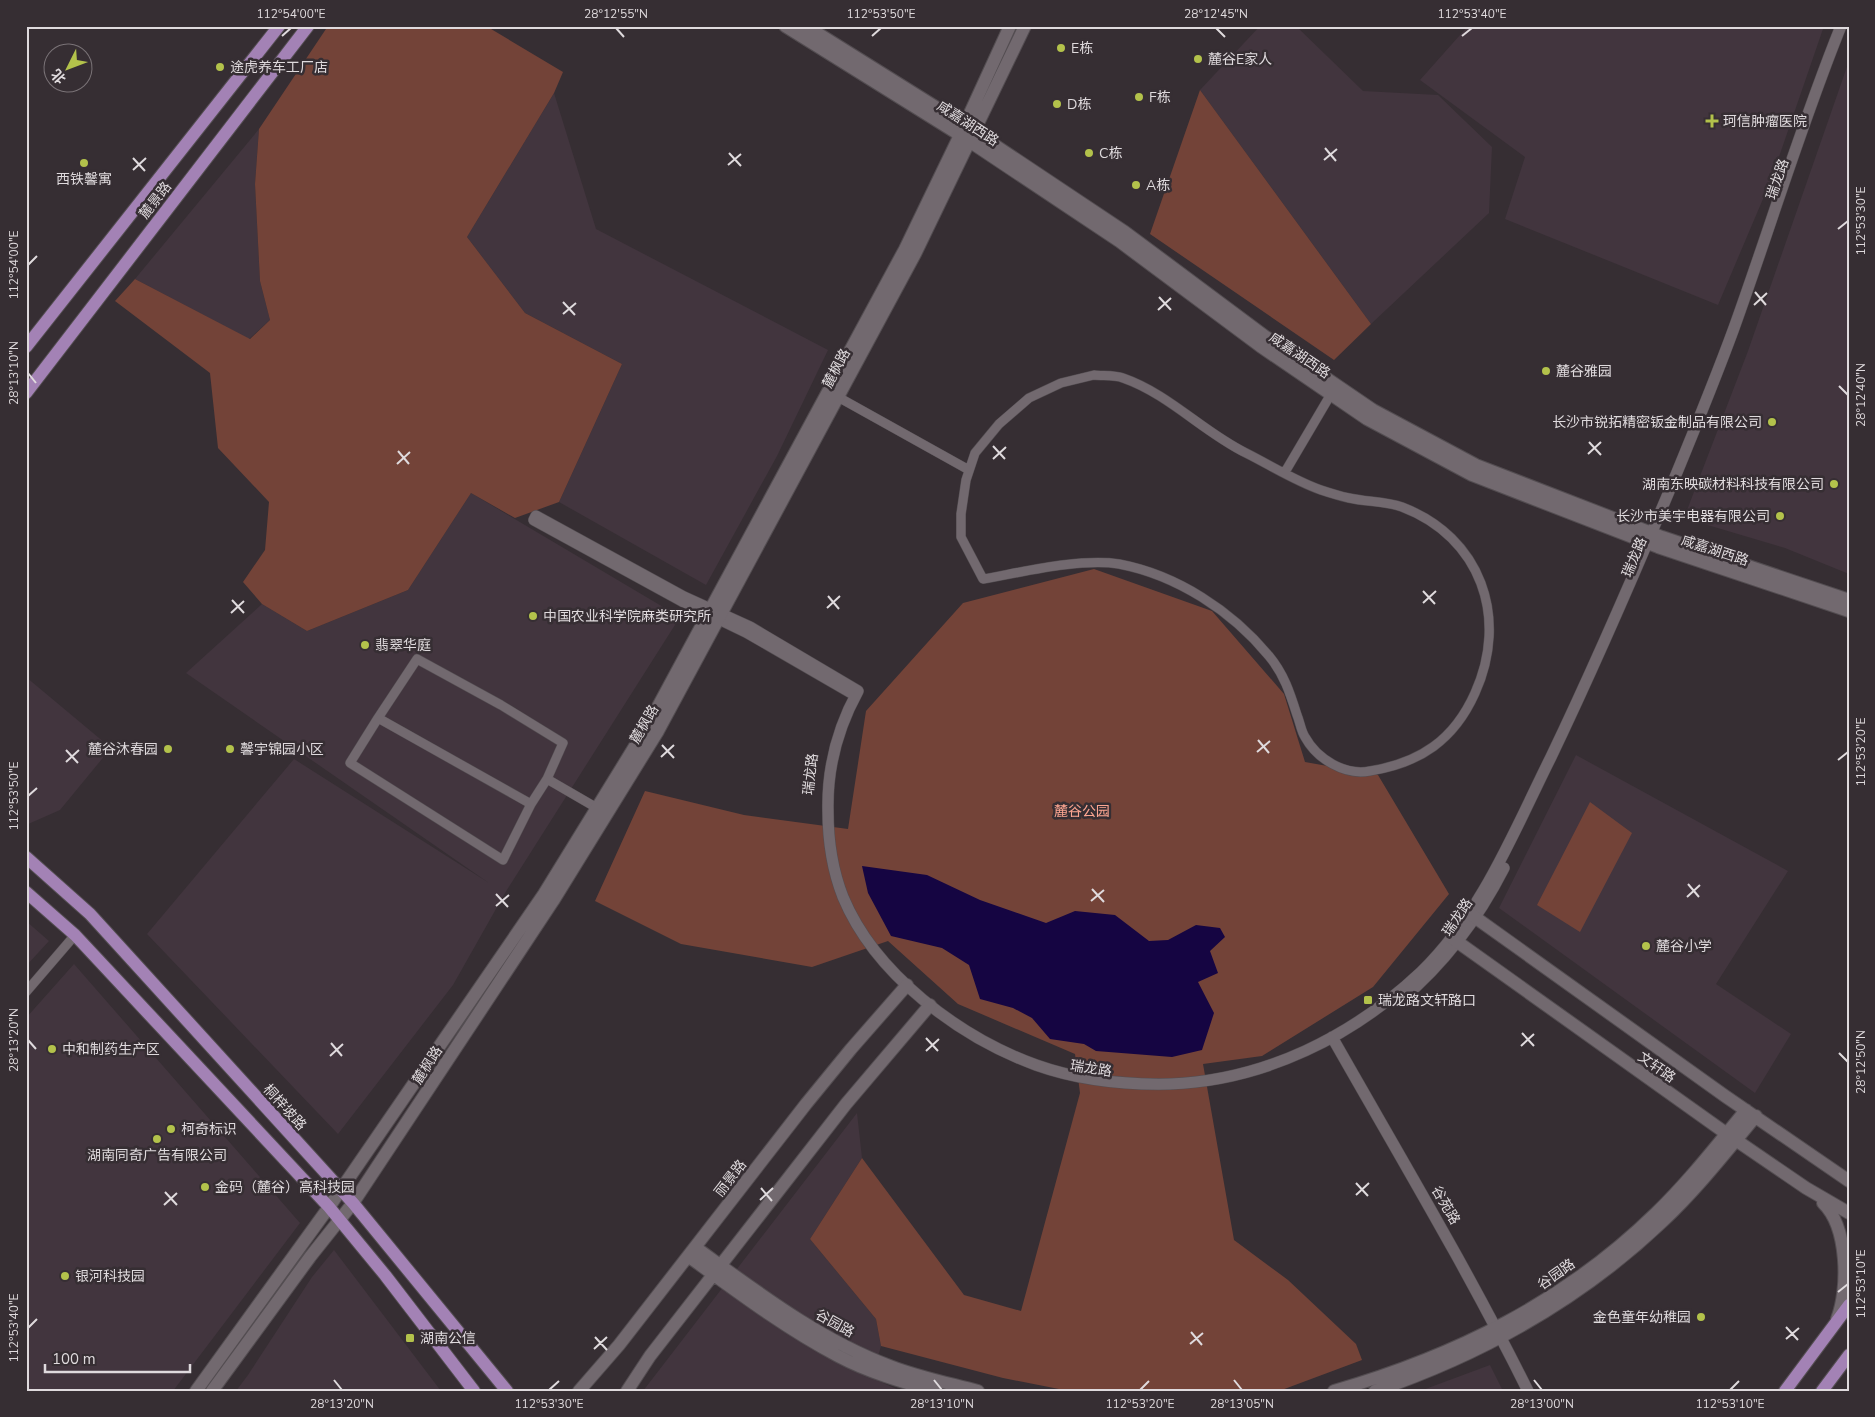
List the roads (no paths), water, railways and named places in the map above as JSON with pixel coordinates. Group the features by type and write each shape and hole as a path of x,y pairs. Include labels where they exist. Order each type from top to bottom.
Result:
{"main road":[{"name":"麓景路","path":"26,348 279,26"},
{"name":"麓景路","path":"26,393 308,26"},
{"name":"咸嘉湖西路","path":"785,26 968,134 1125,232 1266,337 1373,410 1476,465 1653,540 1849,600"},
{"name":"咸嘉湖西路","path":"806,26 968,134 1119,241 1260,346 1367,419 1472,475 1849,611"},
{"path":"196,1391 341,1190 544,894 715,614 905,248 968,134 1010,26"},
{"name":"麓枫路","path":"212,1391 353,1203 553,900 658,731 715,614 838,397 915,254 968,134 1025,26"},
{"name":"桐梓坡路","path":"26,857 90,914 353,1203 507,1391"},
{"path":"26,892 75,936 329,1207 385,1275 474,1391"},
{"name":"文轩路","path":"1472,915 1849,1181"},
{"name":"文轩路","path":"1455,940 1731,1137 1806,1188 1849,1214"},
{"name":"丽景路","path":"580,1391 619,1345 812,1097 905,988"},
{"path":"627,1391 650,1356 846,1104 928,1008"},
{"name":"谷园路","path":"1375,1391 1438,1367 1496,1334 1548,1311 1604,1271 1633,1248 1680,1204 1751,1113"},
{"path":"1825,1164 1849,1176"},
{"path":"1806,1188 1825,1204 1833,1214 1838,1226 1842,1247 1844,1287 1843,1301 1837,1319"},
{"name":"谷园路","path":"691,1251 807,1338 838,1356 887,1376 935,1391"},
{"name":"谷园路","path":"717,1270 844,1346 890,1366 978,1391"},
{"path":"1785,1391 1849,1304"},
{"name":"谷园路","path":"1334,1391 1398,1371 1496,1334"},
{"path":"1822,1391 1849,1355"}],"street":[{"name":"瑞龙路","path":"715,614 854,692 842,722 830,766 828,818 832,861 842,894 855,922 905,988 968,1039 1002,1058 1066,1080 1138,1089 1195,1088 1275,1071 1331,1042 1400,991 1455,940 1498,880 1628,611 1731,335 1820,78 1841,26"},
{"name":"瑞龙路","path":"1653,540 1738,338 1827,79 1849,26"},
{"path":"1094,375 1121,378 1156,393 1241,451 1317,488 1348,498 1400,506 1446,531 1466,554 1482,584 1490,619 1488,654 1481,681 1470,704 1452,730 1438,744 1423,754 1367,772 1342,770 1322,757 1305,738 1282,672 1268,654 1248,633 1188,589 1162,576 1116,564 1090,564 1016,572 983,579 961,537 961,514 969,470 975,453 999,424 1029,398 1061,383 1094,375"},
{"path":"1285,472 1331,394"},
{"path":"838,397 969,470"},
{"path":"536,516 684,597 715,614 682,601 534,520 536,516"},
{"path":"417,659 501,705 563,743 547,779 503,860 350,763 417,659"},
{"path":"378,718 532,804"},
{"path":"547,779 597,808"},
{"path":"26,992 75,936"},
{"name":"谷苑路","path":"1331,1042 1528,1391"},
{"name":"谷苑路","path":"1496,1334 1520,1391"}],"place":[{"name":"E栋","path":"1061,48"},
{"name":"麓谷E家人","path":"1198,59"},
{"name":"途虎养车工厂店","path":"220,67"},
{"name":"F栋","path":"1139,97"},
{"name":"D栋","path":"1057,104"},
{"name":"珂信肿瘤医院","path":"1712,121"},
{"name":"C栋","path":"1089,153"},
{"name":"西铁馨寓","path":"84,163"},
{"name":"A栋","path":"1136,185"},
{"name":"麓谷雅园","path":"1546,371"},
{"name":"长沙市锐拓精密钣金制品有限公司","path":"1772,422"},
{"name":"湖南东映碳材料科技有限公司","path":"1834,484"},
{"name":"长沙市美宇电器有限公司","path":"1780,516"},
{"name":"中国农业科学院麻类研究所","path":"533,616"},
{"name":"翡翠华庭","path":"365,645"},
{"name":"麓谷沐春园","path":"168,749"},
{"name":"馨宇锦园小区","path":"230,749"},
{"name":"麓谷小学","path":"1646,946"},
{"name":"瑞龙路文轩路口","path":"1368,1000"},
{"name":"中和制药生产区","path":"52,1049"},
{"name":"柯奇标识","path":"171,1129"},
{"name":"湖南同奇广告有限公司","path":"157,1139"},
{"name":"金码（麓谷）高科技园","path":"205,1187"},
{"name":"银河科技园","path":"65,1276"},
{"name":"金色童年幼稚园","path":"1701,1317"},
{"name":"湖南公信","path":"410,1338"}],"park label":[{"name":"麓谷公园","path":"1082,811"}]}
